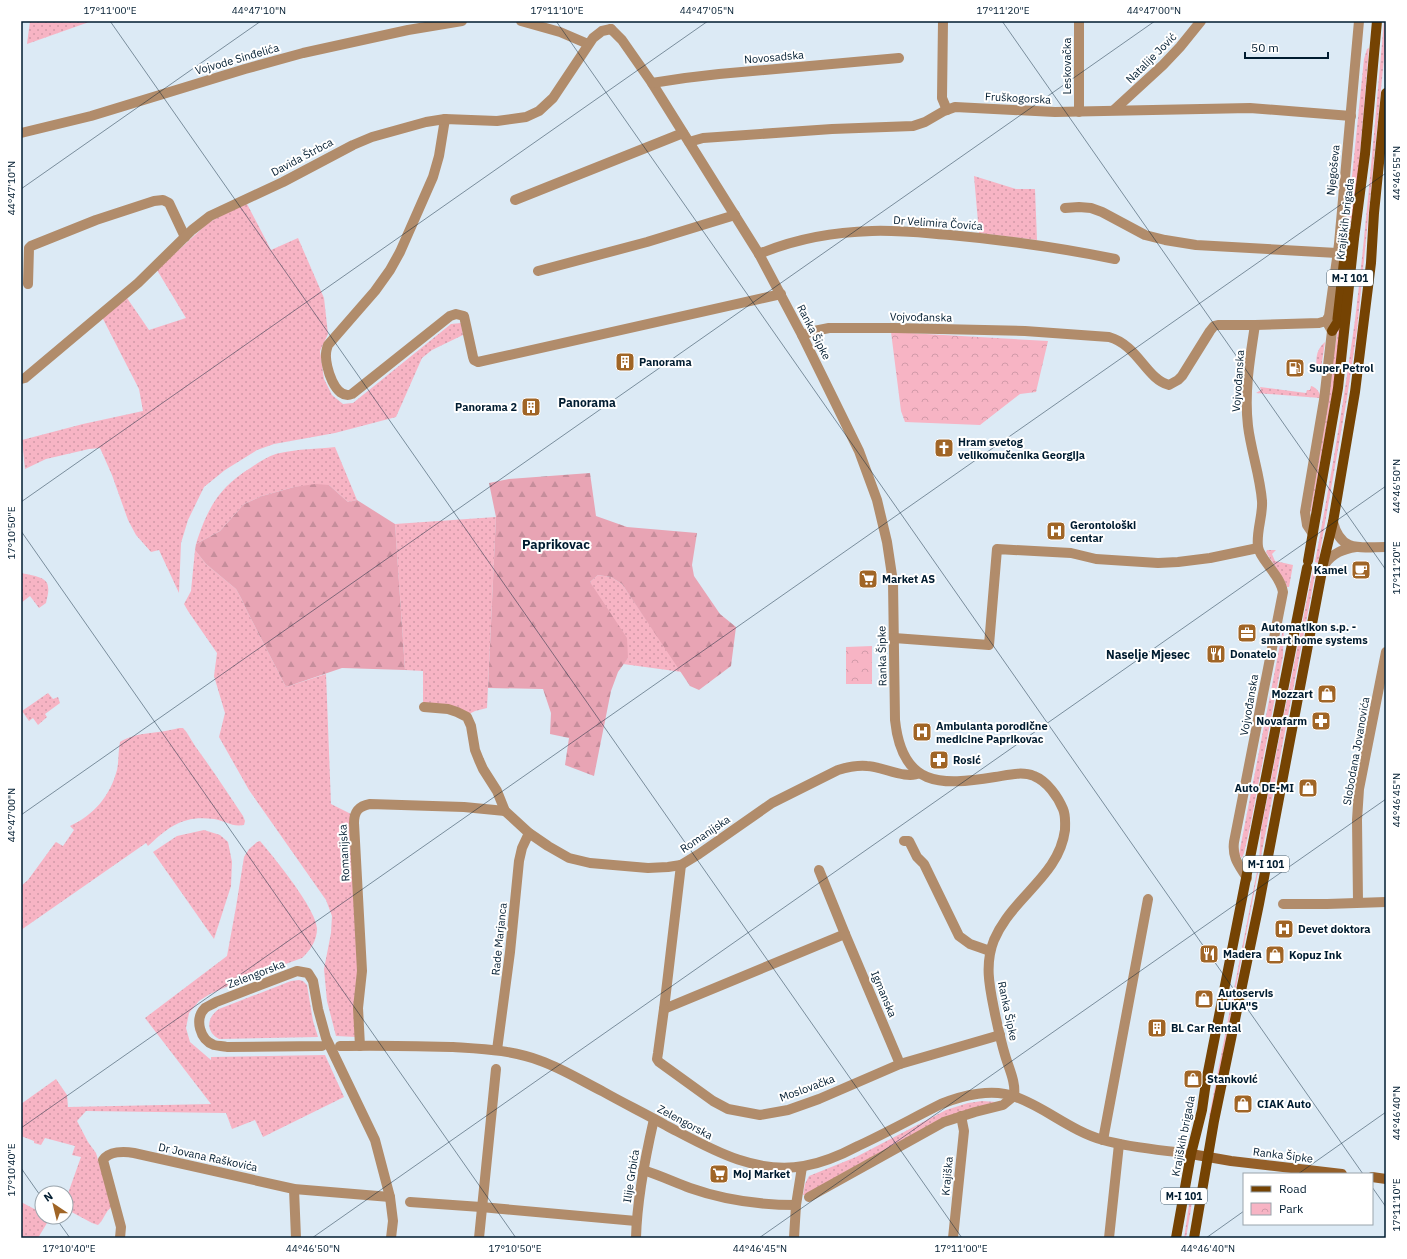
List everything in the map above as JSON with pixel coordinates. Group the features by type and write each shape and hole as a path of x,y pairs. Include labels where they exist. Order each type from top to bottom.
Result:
{"main road":[{"name":"Krajiških brigada","path":"1176,1238 1191,1154 1202,1110 1206,1082 1308,564 1338,388 1365,154 1377,21"},
{"name":"M-I 101","path":"1194,1238 1207,1157 1259,904 1323,566 1333,522 1355,392 1371,263 1374,214 1386,93"},
{"path":"1332,331 1337,323 1346,244 1357,220"},
{"name":"Ranka Šipke","path":"1191,1154 1334,1173"},
{"path":"1373,1177 1386,1179"}],"street":[{"name":"Vojvode Sinđelića","path":"21,133 91,116 303,53 408,30 462,21"},
{"path":"521,21 560,32 588,44"},
{"path":"943,21 942,98 947,110"},
{"name":"Leskovačka","path":"1079,21 1079,112"},
{"name":"Natalije Jović","path":"1114,110 1180,48 1201,21"},
{"name":"Njegoševa","path":"1326,321 1330,312 1337,253 1359,21"},
{"name":"Davida Štrbca","path":"23,379 138,283 185,237 210,216 283,182 353,145 401,128 445,119 504,120 526,118 534,115 553,98 588,44 602,31 612,25"},
{"name":"Ranka Šipke","path":"612,25 652,84 759,254 802,335 859,451 877,500 887,542 893,582 895,720 896,735 903,755 919,773 934,780 948,782 977,780 1019,774 1034,776 1050,788 1063,809 1065,822 1064,836 1061,847 1054,860 1036,885 1005,920 994,940 990,952 988,966 989,986 1000,1035 1014,1086 1014,1096 1067,1125 1103,1140 1119,1144 1191,1154"},
{"name":"Novosadska","path":"652,84 719,74 899,58"},
{"name":"Fruškogorska","path":"689,142 703,138 832,129 914,126 955,107 1079,112 1250,108 1351,116"},
{"path":"445,119 439,156 433,177 400,252 390,270 375,291 328,345 326,354 328,366 334,384 341,393 345,395 352,394 450,316 456,314 464,316 473,358 478,362 781,294"},
{"path":"515,200 683,133"},
{"path":"28,284 29,248 32,246 96,220 154,201 162,200 169,203 185,237"},
{"name":"Krajiških brigada","path":"1065,208 1091,208 1102,212 1145,235 1165,240 1196,245 1337,253"},
{"path":"538,271 647,242 735,215"},
{"name":"Dr Velimira Čovića","path":"759,254 798,241 834,234 873,231 918,232 974,237 1032,244 1115,259"},
{"path":"1313,534 1307,524 1305,512 1324,400 1332,331 1326,321"},
{"name":"Vojvođanska","path":"802,335 829,328 894,328 1025,331 1110,337 1126,344 1158,380 1169,385 1182,376 1214,326 1316,324 1326,321"},
{"name":"Vojvođanska","path":"1247,878 1234,856 1234,842 1283,592 1281,583 1258,548 1262,502 1248,427 1247,403 1249,365 1255,325"},
{"path":"1333,522 1339,538 1343,542 1356,547"},
{"path":"1323,566 1339,551 1356,547 1386,547"},
{"path":"894,638 988,645 997,549 1071,553 1096,559 1158,563 1210,558 1258,548"},
{"name":"Slobodana Jovanovića","path":"1358,902 1357,808 1386,652"},
{"name":"Romanijska","path":"424,707 458,712 467,716 471,726 475,750 479,760 497,791 505,811 529,833 561,854 577,861 590,863 648,868 681,865 772,803 838,770 858,766 867,766 912,776 919,773"},
{"name":"Romanijska","path":"360,1046 358,1008 362,971 354,823 356,811 362,806 370,804 464,807 505,811"},
{"name":"Rade Marjanca","path":"497,1050 510,952 519,861 522,848 529,833"},
{"path":"904,841 909,841 916,857 924,864 959,936 970,944 990,952"},
{"path":"681,865 664,1009 845,934"},
{"name":"Igmanska","path":"819,870 900,1064"},
{"path":"1103,1140 1148,899"},
{"path":"1283,904 1386,902"},
{"name":"Zelengorska","path":"322,1046 215,1045 205,1039 200,1028 199,1020 201,1014 209,1006 216,1002 297,972 308,973 311,976 326,1038 375,1140 390,1197 392,1221 391,1238"},
{"name":"Moslovačka","path":"664,1009 657,1059 659,1062 713,1101 728,1109 760,1115 788,1110 819,1099 900,1064 1000,1035"},
{"name":"Zelengorska","path":"340,1046 425,1046 497,1050 527,1056 568,1072 716,1152 745,1162 767,1167 802,1167 841,1154 953,1099 979,1094 1001,1094 1014,1096"},
{"path":"479,1238 481,1206 496,1069"},
{"path":"809,1197 944,1122 961,1116 1003,1106 1014,1096"},
{"name":"Krajiška","path":"953,1238 964,1131 961,1116"},
{"name":"Ilije Grbića","path":"636,1238 636,1221 654,1119"},
{"path":"1109,1238 1119,1144"},
{"name":"Dr Jovana Raškovića","path":"120,1238 121,1227 103,1163 104,1157 126,1151 294,1189 390,1197"},
{"path":"794,1238 796,1205 802,1167"},
{"path":"644,1170 689,1188 715,1196 743,1202 796,1205"},
{"path":"294,1189 296,1238"},
{"path":"410,1202 481,1206 636,1221"}],"green space":[{"path":"30,21 92,21 27,44"},
{"path":"1384,21 1386,21 1386,39 1357,330 1347,398 1318,563 1315,562 1355,320"},
{"path":"1369,48 1356,201 1350,225 1347,225 1364,59 1367,49"},
{"path":"974,176 1016,189 1035,189 1037,240 979,233"},
{"path":"246,202 271,250 298,238 324,298 328,334 320,351 324,379 332,395 343,404 353,403 451,324 461,323 463,335 432,350 422,358 396,417 335,433 274,444 257,450 225,470 204,487 188,520 181,543 179,593 159,550 151,552 136,535 128,520 112,475 100,448 89,449 46,459 25,469 22,440 83,424 143,411 139,389 102,317 127,298 149,330 186,318 157,270 208,223"},
{"path":"1340,327 1338,361 1311,513 1310,511 1334,352 1338,330"},
{"path":"891,332 1048,341 1036,392 1020,394 980,425 905,422 901,411"},
{"path":"1325,342 1320,375 1316,357 1319,349"},
{"path":"1311,386 1318,390 1320,398 1256,393 1261,390 1260,387 1306,393 1307,390 1310,390"},
{"path":"335,447 357,500 348,502 329,485 294,487 262,496 244,504 220,531 196,544 210,509 223,490 231,482 262,460 276,454"},
{"path":"590,473 596,516 627,527 697,533 692,565 694,576 720,614 736,627 731,666 699,690 690,686 622,584 611,577 598,575 590,582 627,638 628,658 618,672 611,691 594,776 565,765 569,738 550,734 551,713 543,689 488,688 496,517 489,483 509,479"},
{"path":"315,484 329,485 348,502 357,500 395,524 405,670 342,668 286,687 236,589 206,564 195,550 196,544 220,531 244,504 262,496 294,487"},
{"path":"496,517 487,708 469,714 423,704 423,671 405,670 395,524"},
{"path":"195,550 206,564 236,589 286,687 326,674 331,804 351,814 359,964 356,1037 336,1036 327,1001 324,969 331,933 332,916 326,900 249,790 219,737 225,713 214,676 217,653 184,604 191,591"},
{"path":"1267,550 1276,550 1272,554 1275,561 1293,565 1289,587 1287,587 1266,552"},
{"path":"1313,569 1316,570 1211,1117 1209,1117 1259,861 1261,830"},
{"path":"21,573 42,578 47,583 48,591 46,603 39,608 30,596 21,603"},
{"path":"598,575 611,577 622,584 682,672 623,664 628,658 590,582"},
{"path":"1284,628 1283,656 1250,827 1242,858 1239,854"},
{"path":"872,646 872,684 846,684 846,647"},
{"path":"48,693 53,699 58,697 60,703 45,714 47,717 38,725 33,718 29,721 22,711"},
{"path":"183,728 225,789 243,816 245,821 244,825 229,824 214,819 203,818 185,821 178,824 163,833 148,846 146,843 21,930 21,886 28,880 56,842 63,846 74,830 70,826 79,822 100,804 110,788 117,770 120,742 127,738 141,734"},
{"path":"204,830 220,835 228,842 232,862 231,886 214,939 153,852 177,836"},
{"path":"260,841 303,897 315,921 317,929 316,937 308,952 302,958 242,980 210,994 199,1001 189,1013 186,1028 190,1042 211,1060 211,1057 325,1055 344,1097 263,1137 255,1120 232,1129 226,1113 86,1111 77,1121 88,1142 96,1153 112,1207 98,1225 92,1223 74,1213 74,1185 71,1185 81,1157 72,1155 75,1146 45,1138 41,1145 21,1136 21,1104 56,1079 67,1095 68,1107 211,1104 145,1018 227,956 244,857 249,849"},
{"path":"291,981 303,981 307,985 313,1021 318,1037 219,1039 211,1032 209,1024 210,1020 219,1009"},
{"path":"982,1101 997,1102 975,1108 806,1195 803,1195 805,1184 809,1176 856,1157 946,1110 968,1103"},
{"path":"1191,1195 1193,1197 1186,1238 1184,1238 1190,1198"},
{"path":"21,1202 34,1209 34,1225 46,1225 38,1238 21,1238"}],"place":[{"name":"Panorama","path":"625,362"},
{"name":"Super Petrol","path":"1295,368"},
{"name":"Panorama 2","path":"531,407"},
{"name":"Hram svetog velikomučenika Georgija","path":"944,448"},
{"name":"Gerontološki centar","path":"1056,531"},
{"name":"Kamel","path":"1361,570"},
{"name":"Market AS","path":"868,579"},
{"name":"Automatikon s.p. - smart home systems","path":"1247,633"},
{"name":"Donatelo","path":"1216,654"},
{"name":"Mozzart","path":"1327,694"},
{"name":"Novafarm","path":"1321,721"},
{"name":"Ambulanta porodične medicine Paprikovac","path":"922,732"},
{"name":"Rosić","path":"939,760"},
{"name":"Auto DE-MI","path":"1308,788"},
{"name":"Devet doktora","path":"1284,929"},
{"name":"Madera","path":"1209,954"},
{"name":"Kopuz Ink","path":"1275,955"},
{"name":"Autoservis LUKA\"S","path":"1204,999"},
{"name":"BL Car Rental","path":"1157,1028"},
{"name":"Stanković","path":"1193,1079"},
{"name":"CIAK Auto","path":"1243,1104"},
{"name":"Moj Market","path":"719,1174"}],"district":[{"name":"Panorama","path":"587,403"},
{"name":"Paprikovac","path":"556,544"},
{"name":"Naselje Mjesec","path":"1148,655"}]}
